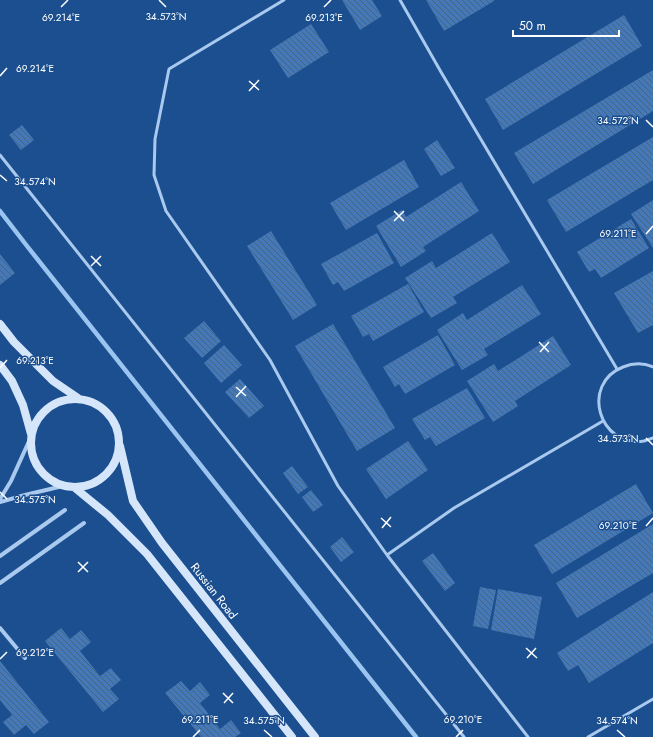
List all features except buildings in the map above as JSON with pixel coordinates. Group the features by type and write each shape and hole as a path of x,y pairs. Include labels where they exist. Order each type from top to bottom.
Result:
{"main road":[{"path":"0,324 14,342 53,381 78,398 95,403 109,414 117,429 120,446 115,463 105,476 91,485 74,488 63,486 49,480 38,469 31,455 30,437 23,405 12,381 0,365"},
{"path":"30,437 37,419 48,407 62,400 78,398"},
{"name":"Russian Road","path":"120,446 133,502 162,543 315,737"},
{"path":"74,488 108,515 147,554 292,737"}],"street":[{"path":"0,499 11,482 30,437"},
{"path":"0,502 63,486"},
{"path":"0,556 66,510"},
{"path":"0,583 84,523"},
{"path":"0,628 25,658"}],"lane":[{"path":"284,0 169,69 156,139 154,175 166,211 270,360 338,486 387,555 528,737"},
{"path":"400,0 617,369"},
{"path":"0,155 464,737"},
{"path":"653,367 640,364 628,365 617,369 608,377 602,387 599,398 599,410 603,421 611,430 621,437 632,441 644,441 653,438"},
{"path":"387,555 454,508 603,421"},
{"path":"588,737 653,699"}],"waterway":[{"path":"0,211 416,737"}]}
